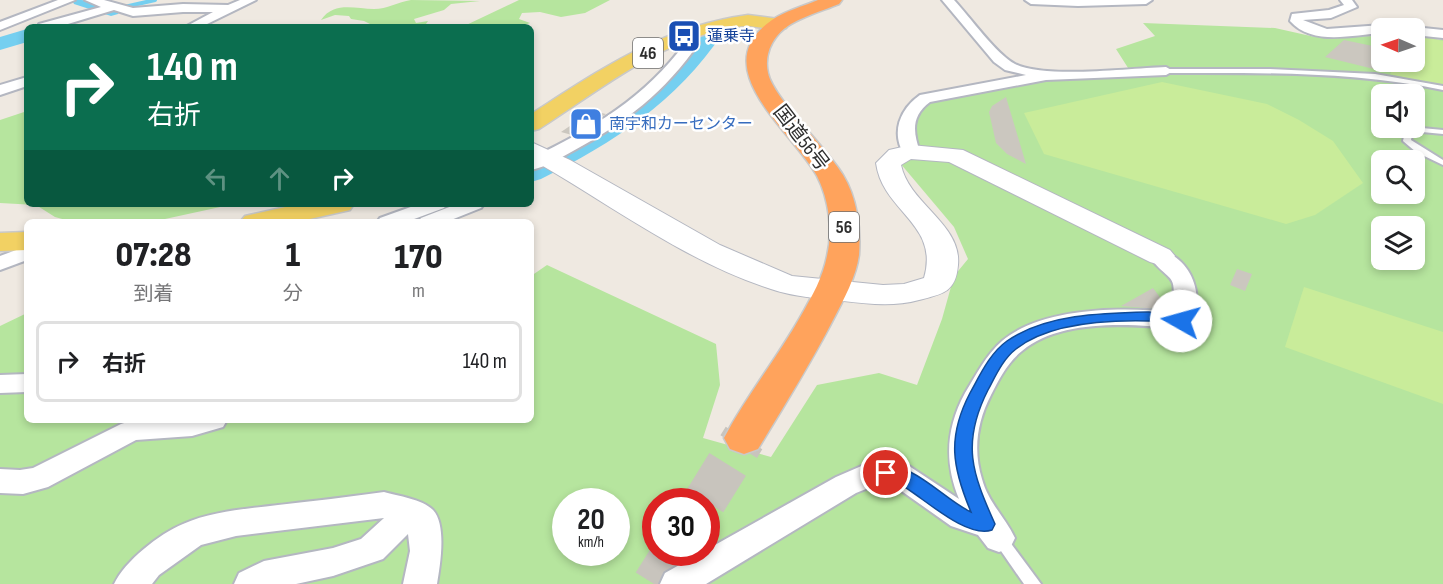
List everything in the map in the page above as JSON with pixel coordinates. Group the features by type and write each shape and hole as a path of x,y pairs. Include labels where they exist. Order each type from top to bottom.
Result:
{"highway":[{"name":"国道56号","path":"744,438 800,349 832,290 843,256 844,215 831,177 766,94 757,73 758,51 765,38 779,24 833,0"}],"main road":[{"name":"46","path":"534,122 637,58 686,35 732,21 779,24"},
{"path":"269,219 326,207"},
{"path":"0,242 24,241"}],"street":[{"path":"0,26 69,0"},
{"path":"91,0 141,12 183,8 229,9"},
{"path":"197,24 250,0"},
{"path":"948,0 999,59 1010,67 1046,76"},
{"path":"1031,0 1146,0"},
{"path":"1346,0 1352,8 1330,14 1296,17 1296,21 1311,29 1327,33 1343,34 1371,30"},
{"path":"54,24 113,7"},
{"path":"1425,32 1443,34"},
{"path":"0,40 15,35"},
{"path":"534,175 543,159 567,149 625,112 651,92 680,63 692,43 686,35"},
{"path":"911,152 908,144 907,115 911,106 925,98 1046,76 1166,71"},
{"path":"0,90 24,82"},
{"path":"543,159 690,240 773,280 806,287 883,295 916,293 938,284 945,269 941,246 926,220 893,184 888,172 888,163 898,155 911,152 954,154 1160,256 1179,270 1186,286 1181,321 1149,317 1087,318 1035,332 1011,345 994,363 970,411 962,438 967,481 992,531"},
{"path":"395,219 429,207"},
{"path":"436,219 466,207"},
{"path":"0,264 24,253"},
{"path":"0,269 24,269"},
{"path":"0,384 24,383"},
{"path":"0,481 22,483 53,472 105,442 133,430 197,426 205,423"},
{"path":"677,584 846,485 873,472 899,474 962,517 992,531"},
{"path":"131,584 148,565 192,534 236,523 384,505 410,512 422,519 426,551 420,584"},
{"path":"251,584 264,576 333,562 372,549 410,512"}],"lane":[{"path":"1166,71 1358,74 1443,88"},
{"path":"1443,132 1422,130 1408,134 1407,141 1443,163"},
{"path":"992,531 1033,584"}],"green space":[{"path":"411,0 480,1 451,4 444,10 414,19 416,23 428,21 426,24 370,24 351,19 349,16 335,15 321,20 326,14 338,8 379,9"},
{"path":"519,0 610,0 585,13 561,17 540,12 522,13 519,19 530,23 527,24 468,24"},
{"path":"1143,23 1275,28 1315,37 1371,36 1371,72 1425,72 1425,38 1443,40 1443,584 0,584 0,326 24,314 24,423 534,423 534,274 547,265 716,344 720,385 703,438 771,457 817,385 879,373 917,385 942,319 954,276 968,259 954,227 900,163 911,152 907,115 925,98 1046,76 1130,71 1116,49 1155,36"},
{"path":"1425,37 1443,41 1443,86 1390,74 1392,72 1425,72"},
{"path":"1162,82 1267,104 1299,120 1333,141 1363,183 1315,215 1286,224 1044,154 1024,113"},
{"path":"24,112 24,204 0,203 0,120"},
{"path":"39,207 220,207 165,219 62,219"},
{"path":"1304,287 1443,332 1443,404 1285,347"}],"building":[{"path":"1344,40 1371,46 1371,68 1325,57"},
{"path":"1006,97 1026,164 1007,154 996,143 989,112 992,106"},
{"path":"592,111 606,114 572,135 561,132"},
{"path":"1237,269 1252,274 1245,291 1230,285"},
{"path":"1153,288 1165,304 1157,309 1121,306"}],"waterway":[{"path":"81,0 111,10"},
{"path":"120,8 155,0"},
{"path":"534,171 597,138 643,107 687,66 713,33"},
{"path":"0,44 24,36"},
{"path":"417,219 450,207"}],"tunnel":[{"path":"713,488 744,438"},
{"path":"654,584 665,566"}],"place":[{"name":"蓮乗寺","path":"684,36"},
{"name":"南宇和カーセンター","path":"586,124"}],"route":[{"path":"886,473 899,474 962,517 986,524 967,481 962,438 970,411 994,363 1011,345 1035,332 1087,318 1149,317 1181,321"}]}
